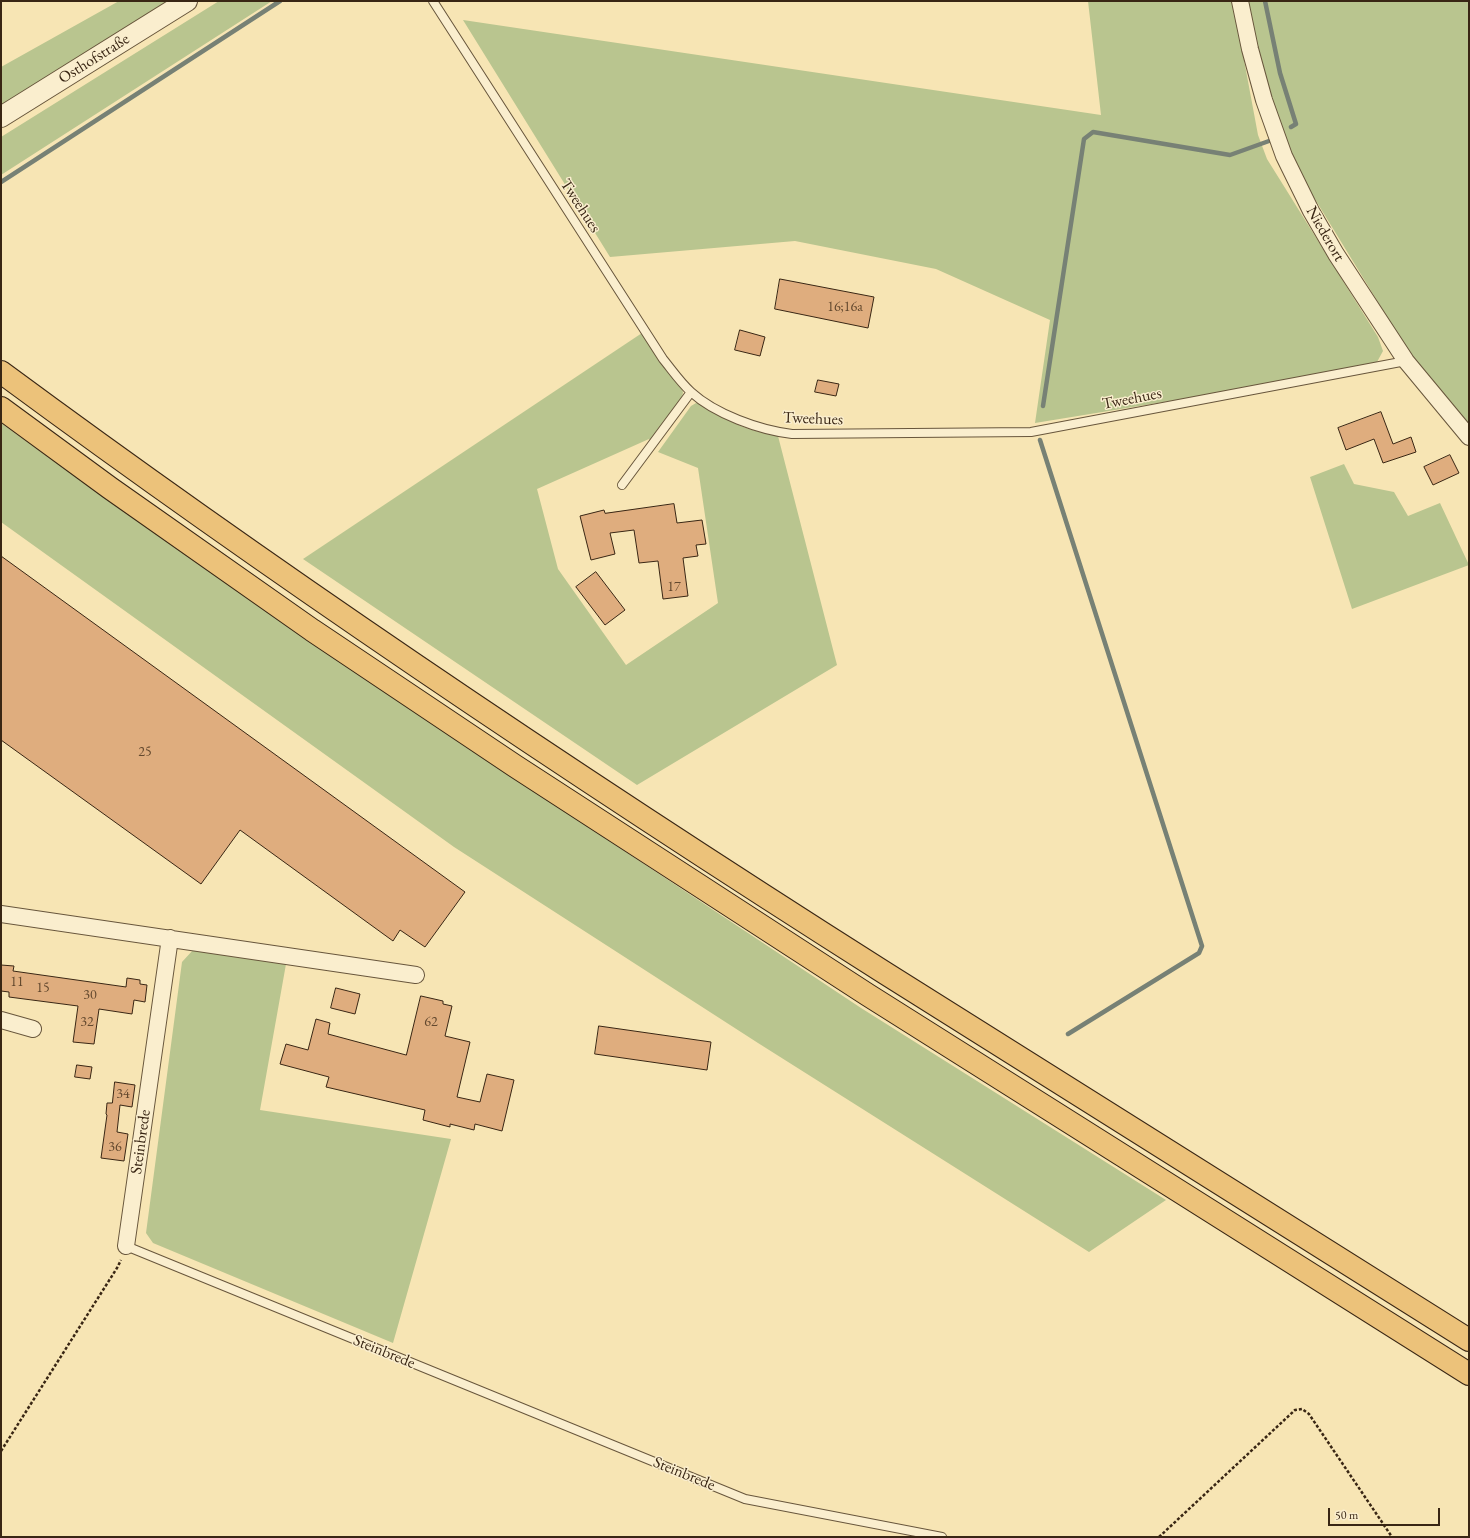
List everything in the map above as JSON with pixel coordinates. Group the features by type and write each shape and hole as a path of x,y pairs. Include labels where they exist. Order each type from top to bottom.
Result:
{"highway":[{"path":"1,372 126,464 272,567 529,742 894,979 1469,1340"},
{"path":"1,408 110,488 312,630 515,766 868,995 1469,1374"}],"street":[{"name":"Osthofstraße","path":"1,117 187,1"},
{"name":"Niederort","path":"1240,1 1264,100 1297,184 1336,254 1406,362 1469,437"},
{"path":"1,914 416,975"},
{"name":"Steinbrede","path":"126,1246 170,938"},
{"path":"1,1020 33,1029"}],"lane":[{"name":"Tweehues","path":"433,1 663,359 691,392 734,418 763,428 792,434 1031,432 1406,362"},
{"path":"622,485 691,392"},
{"name":"Steinbrede","path":"126,1246 745,1499 942,1537"}],"path":[{"path":"1,1451 117,1268 126,1246"},
{"path":"1159,1537 1295,1410 1302,1409 1309,1414 1392,1537"}],"green space":[{"path":"119,1 169,1 1,105 1,67"},
{"path":"219,1 272,1 1,175 1,137"},
{"path":"1088,1 1233,1 1258,135 1267,159 1378,337 1383,351 1377,362 1366,369 1035,423 1050,320 936,269 795,241 610,257 463,20 1101,115"},
{"path":"1248,1 1469,1 1469,431 1428,384 1288,155 1265,91"},
{"path":"642,333 664,366 681,387 683,392 682,398 653,444 649,439 537,489 558,569 626,665 718,603 698,468 658,452 691,406 696,403 701,404 737,424 778,436 837,665 637,785 303,559"},
{"path":"1,423 105,498 307,638 510,775 861,1008 1166,1200 1089,1252 758,1043 454,847 1,522"},
{"path":"1344,464 1354,484 1394,492 1408,516 1440,503 1469,565 1352,609 1310,477"},
{"path":"193,950 286,964 260,1110 451,1139 393,1343 153,1243 146,1233 182,962"}],"building":[{"path":"780,279 874,297 868,328 775,309"},
{"path":"740,330 765,337 760,356 735,350"},
{"path":"818,380 839,384 836,396 815,392"},
{"path":"1381,412 1393,444 1411,437 1416,452 1383,463 1374,439 1346,450 1338,428"},
{"path":"1450,455 1459,473 1433,485 1424,467"},
{"path":"674,504 677,523 702,520 706,544 696,545 698,556 683,558 688,596 663,599 658,561 639,563 634,530 610,533 615,554 591,560 580,516 604,510 605,513"},
{"path":"1,556 465,892 425,947 400,930 393,941 240,830 201,884 1,740"},
{"path":"596,572 625,610 605,625 576,587"},
{"path":"1,965 14,966 13,971 126,987 127,978 140,980 140,984 147,985 145,1002 134,1000 132,1014 99,1009 94,1044 73,1042 78,1006 9,997 9,992 1,991"},
{"path":"336,988 360,994 355,1014 331,1008"},
{"path":"421,996 443,1001 443,1004 452,1006 445,1036 470,1042 457,1097 480,1102 487,1074 514,1080 502,1131 475,1124 474,1130 450,1124 450,1127 423,1120 425,1110 326,1087 329,1077 280,1064 286,1044 308,1050 316,1019 330,1023 328,1034 406,1055"},
{"path":"599,1026 711,1042 707,1070 595,1054"},
{"path":"77,1065 92,1067 90,1079 75,1077"},
{"path":"115,1082 135,1085 132,1107 120,1105 117,1132 128,1134 124,1161 101,1158 107,1115 107,1103 112,1103"}],"waterway":[{"path":"1,182 280,1"},
{"path":"1265,1 1280,73 1296,124 1291,127"},
{"path":"1043,406 1084,139 1093,132 1230,155 1269,141"},
{"path":"1040,440 1202,946 1199,953 1068,1034"}]}
